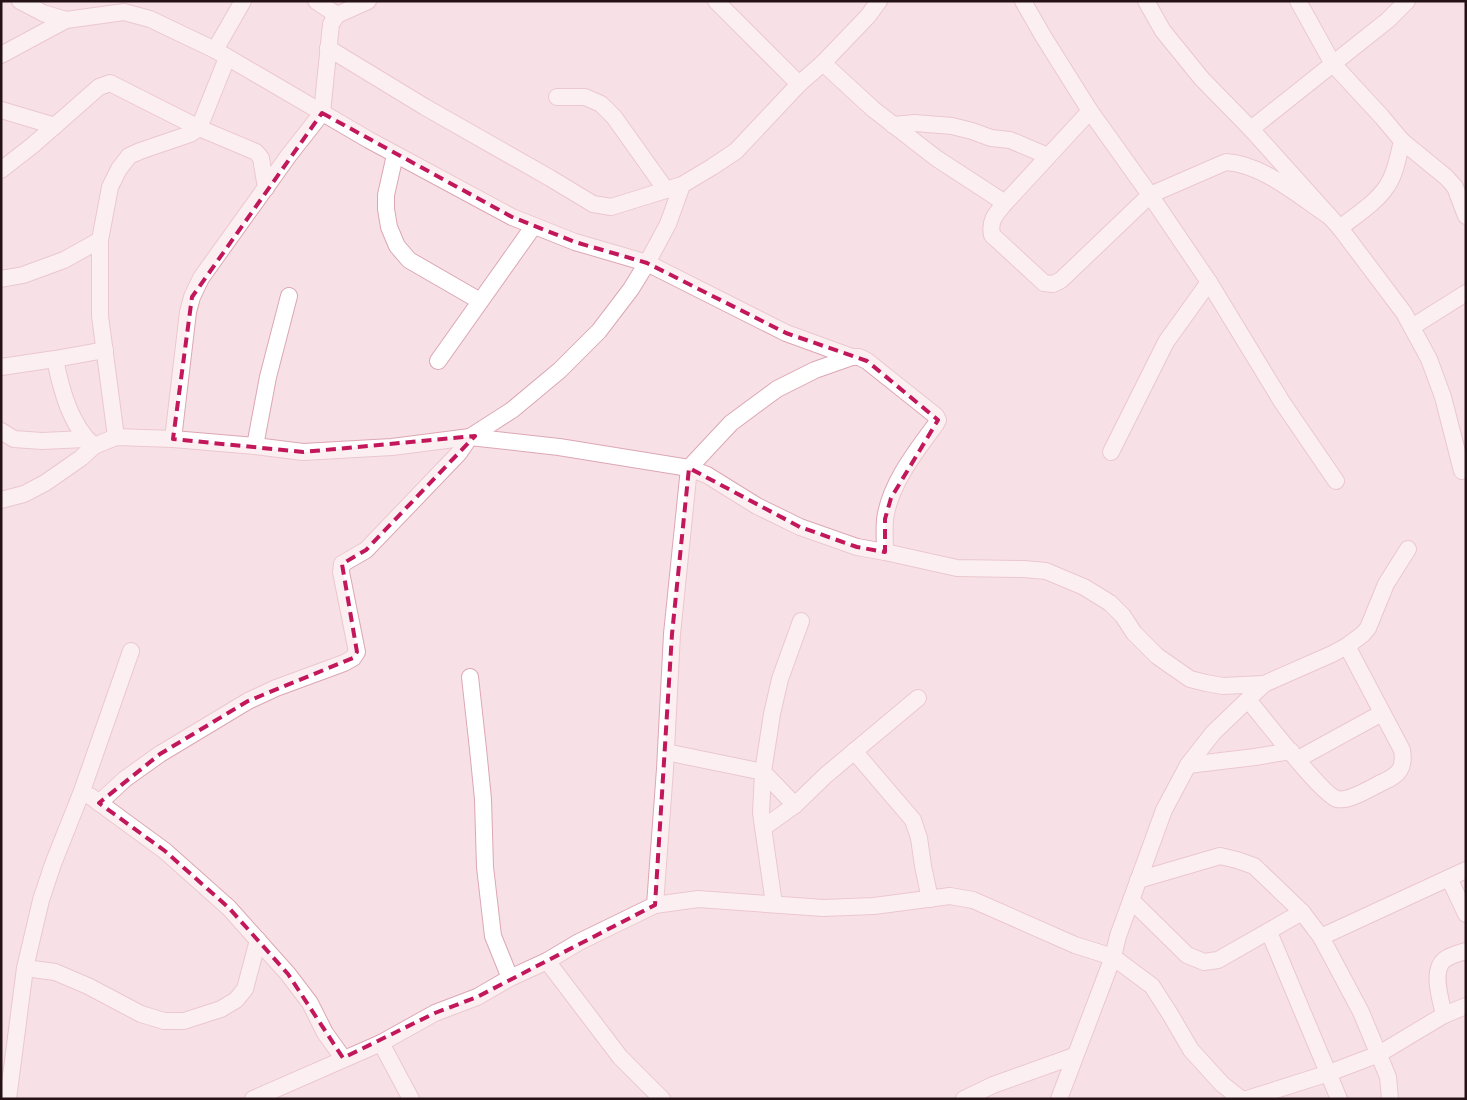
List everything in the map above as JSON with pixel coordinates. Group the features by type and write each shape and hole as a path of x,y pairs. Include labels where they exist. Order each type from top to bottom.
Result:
{"street":[{"path":"20,1 43,13 66,20"},
{"path":"116,437 100,316 100,240 110,187 119,169 129,156 190,134 199,128 221,54 243,1"},
{"path":"173,439 188,312 192,297 201,278 322,113 331,24 337,15 368,1"},
{"path":"716,1 799,84"},
{"path":"328,48 593,204 610,207 674,187 712,167 736,151 799,84 824,63 868,16 879,1"},
{"path":"1023,1 1090,111 1150,194 1209,282 1282,402 1336,481"},
{"path":"1146,1 1163,31 1202,80 1251,129 1334,222 1404,313 1429,359 1462,471"},
{"path":"1298,1 1333,64 1402,141 1446,176 1455,187 1466,216"},
{"path":"1251,129 1388,20 1407,1"},
{"path":"320,2 337,15"},
{"path":"1,55 66,20 124,12 150,18 221,54 395,155 512,217 575,242 646,263 786,333 852,357"},
{"path":"824,63 874,109 936,158 1005,203"},
{"path":"1,170 33,145 99,87 110,84 199,128 256,152 261,158 266,188"},
{"path":"99,803 125,779 160,754 248,701 353,658 357,652 341,572 342,564 366,550 459,453 470,436 512,410 560,370 599,331 631,290 668,224 674,187 601,104 585,97 557,98"},
{"path":"1,110 55,126"},
{"path":"1090,111 1005,203 992,220 990,227 992,235 1044,283 1053,284 1061,280 1150,194 1226,162 1238,162 1257,169 1334,222"},
{"path":"894,125 915,123 952,126 991,138 1010,140 1048,156"},
{"path":"1334,222 1375,200 1388,186 1395,169 1402,141"},
{"path":"395,155 386,195 386,209 397,246 409,260 480,302"},
{"path":"438,361 533,226"},
{"path":"1,279 23,275 64,260 100,240"},
{"path":"1112,452 1166,342 1209,282"},
{"path":"1412,327 1466,293"},
{"path":"255,446 268,377 289,296"},
{"path":"1,367 105,350"},
{"path":"655,905 672,634 689,468 731,423 777,389 814,370 852,357 859,357 867,361 936,416 938,420 907,464 891,498 885,519 885,552"},
{"path":"55,359 62,388 74,418 90,443"},
{"path":"1,431 14,438 42,441 90,443 116,437 173,439 303,452 392,447 470,436 559,447 689,468 706,475 757,506 800,527 857,547 957,568 1046,571 1084,588 1110,603 1157,656 1190,679 1206,684 1223,686 1264,684 1347,646 1368,628 1386,584 1408,549"},
{"path":"1,500 24,494 45,483 81,458 90,443"},
{"path":"774,904 761,813 763,772 772,714 780,679 801,620"},
{"path":"1248,700 1328,794 1338,799 1348,798 1393,778 1400,771 1404,759 1402,750 1347,646"},
{"path":"8,1099 26,968 41,900 82,791 131,651"},
{"path":"470,677 483,799 485,867 493,936 510,978"},
{"path":"1059,1099 1113,957 1118,936 1164,810 1188,765 1213,733 1264,684"},
{"path":"763,828 795,805 826,775 918,698"},
{"path":"1188,765 1255,757 1295,755 1382,712"},
{"path":"854,751 912,820 919,838 922,866 930,899"},
{"path":"666,752 763,772 795,805"},
{"path":"82,791 165,851 229,908 288,974 310,1004 325,1033 343,1058"},
{"path":"1138,880 1220,856 1254,866 1302,912 1321,938 1362,1012 1388,1077 1390,1099"},
{"path":"1321,938 1466,870"},
{"path":"1449,878 1466,914"},
{"path":"253,1099 381,1042 435,1013 477,997 510,978 547,961 579,942 655,905 698,899 823,908 874,906 950,896 973,900 1075,945 1113,957 1152,986 1191,1050 1222,1084 1241,1099"},
{"path":"1132,900 1170,940 1187,954 1204,962 1218,960 1302,912"},
{"path":"1269,932 1339,1099"},
{"path":"26,968 55,972 88,986 141,1014 164,1021 184,1021 221,1009 236,1000 244,989 258,940"},
{"path":"1444,1015 1439,990 1439,969 1445,959 1466,951"},
{"path":"547,961 620,1057 662,1099"},
{"path":"1247,1099 1329,1073 1379,1054 1444,1015 1466,1006"},
{"path":"381,1042 411,1099"},
{"path":"964,1099 993,1085 1074,1056"}],"highlighted area":[{"path":"322,113 512,217 575,242 647,263 786,333 867,361 938,420 891,498 885,519 885,552 857,547 800,527 689,468 672,634 655,905 477,997 435,1013 343,1058 288,974 229,908 165,851 99,803 160,754 248,701 353,658 357,652 342,564 366,550 475,436 303,452 173,439 192,297"}]}
